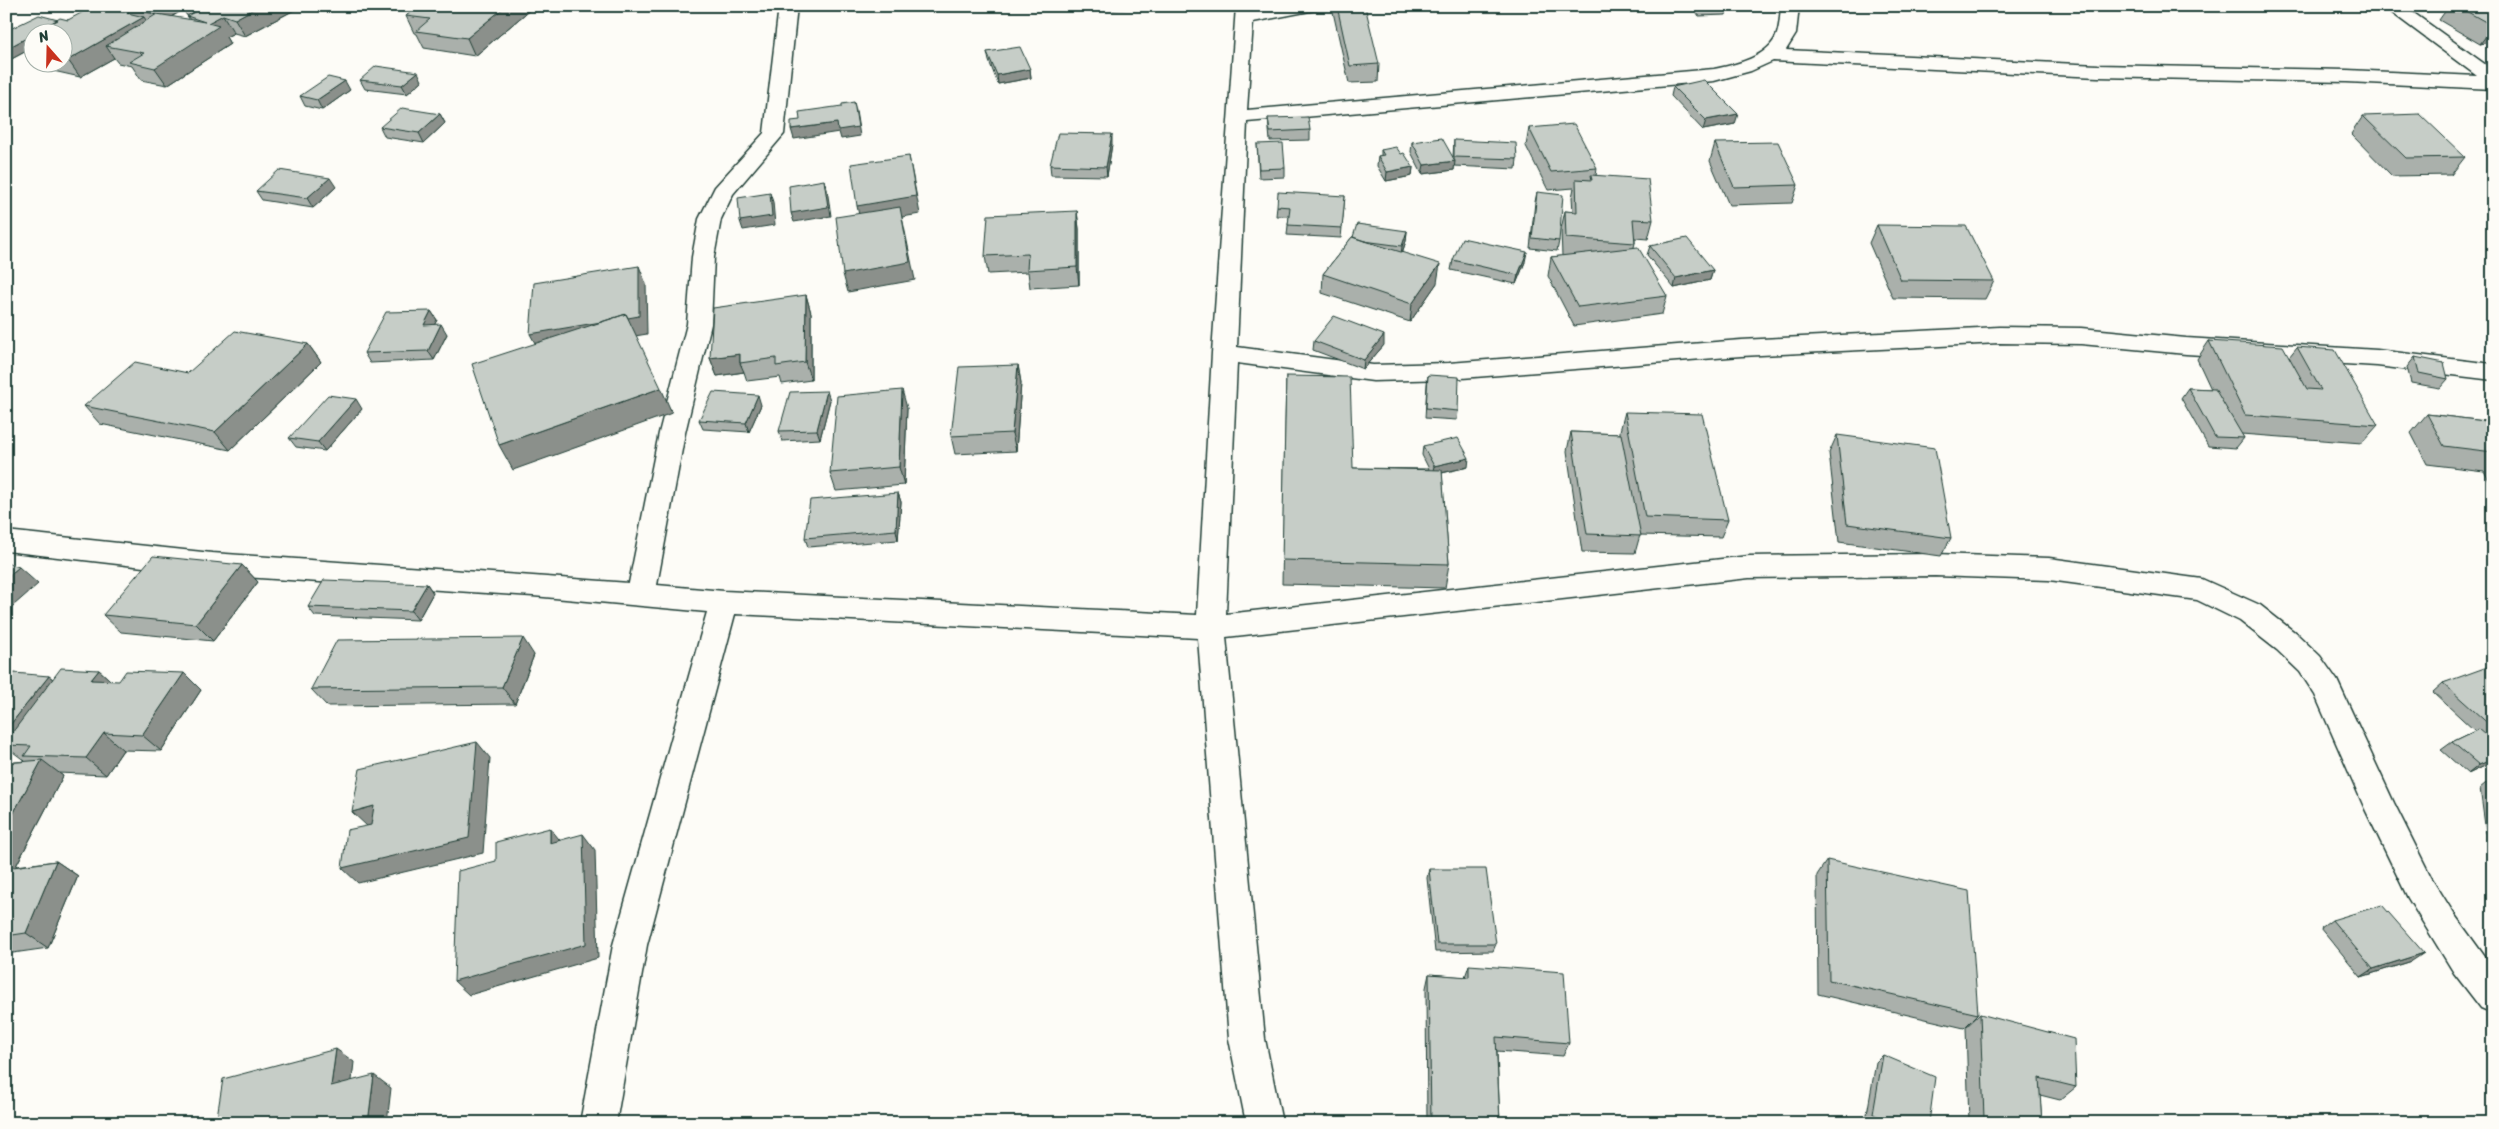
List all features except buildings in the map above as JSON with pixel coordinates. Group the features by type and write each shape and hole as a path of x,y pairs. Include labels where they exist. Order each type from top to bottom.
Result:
{"street":[{"path":"641,595 672,433 699,324 703,257 710,219 723,192 774,134 788,6"},
{"path":"1264,1123 1247,1038 1211,627 1224,353 1244,12 1310,6"},
{"path":"1237,117 1664,81 1733,71 1759,62 1769,55 1785,37 1790,6"},
{"path":"2392,6 2493,81"},
{"path":"1769,55 2098,71 2493,81"},
{"path":"1224,353 1374,373 1449,371 1741,348 1999,335 2081,336 2186,346 2377,358 2493,372"},
{"path":"6,541 212,564 724,602 1211,627 1749,568 1935,565 2049,569 2202,590 2250,613 2310,664 2327,689 2416,882 2468,966 2493,996"},
{"path":"598,1123 630,945 724,602"}]}
